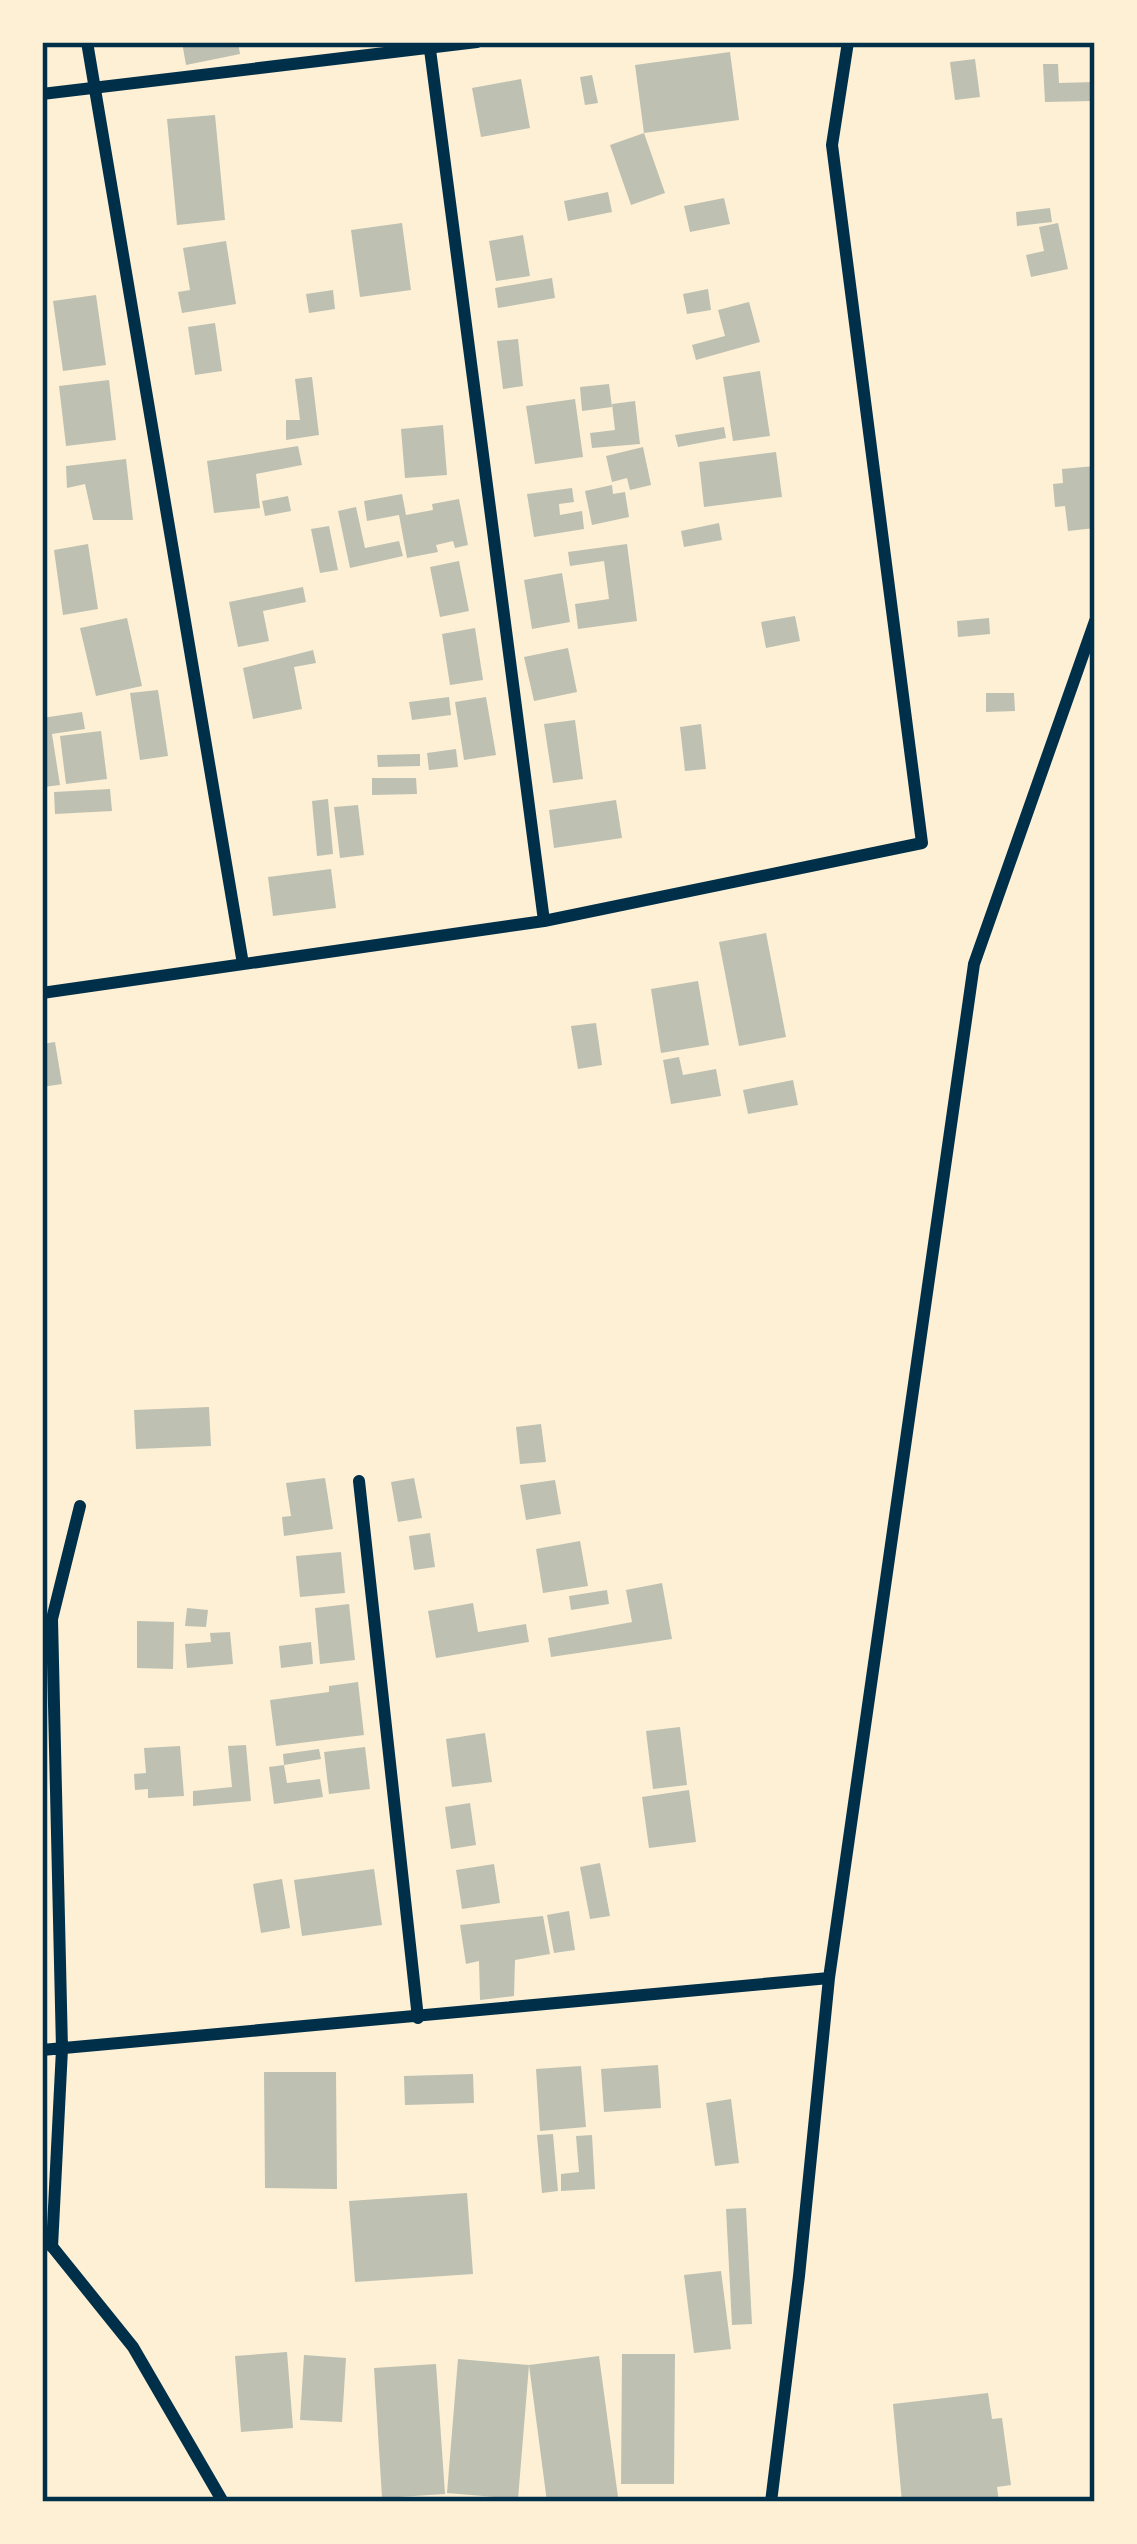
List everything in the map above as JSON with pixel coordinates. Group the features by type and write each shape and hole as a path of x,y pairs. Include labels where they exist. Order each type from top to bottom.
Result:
{"street":[{"path":"87,42 243,964"},
{"path":"42,94 477,42"},
{"path":"42,993 544,921 922,843 832,145 848,42"},
{"path":"429,45 544,921"},
{"path":"771,2502 829,1978 974,964 1095,621"},
{"path":"359,1480 418,2018"},
{"path":"52,2246 62,2049 52,1619 80,1506"},
{"path":"42,2050 829,1978"},
{"path":"42,2234 133,2348 223,2502"}],"building":[{"path":"182,42 238,42 240,54 186,65"},
{"path":"730,52 739,120 644,133 635,65"},
{"path":"975,59 980,97 955,100 950,62"},
{"path":"1043,64 1058,64 1059,83 1094,82 1094,101 1045,102"},
{"path":"592,75 598,103 585,105 580,77"},
{"path":"521,79 530,128 481,137 472,88"},
{"path":"215,115 225,220 177,225 167,119"},
{"path":"644,133 665,193 631,205 610,145"},
{"path":"608,192 612,212 568,221 564,201"},
{"path":"724,198 730,224 690,232 684,206"},
{"path":"1050,208 1052,222 1017,226 1016,212"},
{"path":"402,223 411,290 360,297 351,230"},
{"path":"1058,223 1068,269 1031,277 1026,255 1044,251 1039,227"},
{"path":"523,235 530,276 496,281 489,241"},
{"path":"226,241 236,304 182,313 178,292 190,290 183,248"},
{"path":"552,278 555,298 498,308 495,288"},
{"path":"708,289 711,310 687,314 683,294"},
{"path":"333,290 335,309 309,313 306,294"},
{"path":"96,295 106,365 63,371 53,301"},
{"path":"749,302 760,342 696,360 692,345 725,336 718,310"},
{"path":"215,323 222,371 195,375 188,327"},
{"path":"518,339 523,386 503,389 497,341"},
{"path":"760,371 770,436 733,441 723,377"},
{"path":"312,377 319,435 286,440 286,420 300,420 295,379"},
{"path":"109,380 116,440 66,446 59,386"},
{"path":"609,384 612,407 582,411 580,387"},
{"path":"575,399 583,457 535,464 526,406"},
{"path":"635,401 640,444 592,448 590,433 615,430 612,404"},
{"path":"443,425 447,475 405,478 401,429"},
{"path":"724,427 726,438 678,447 675,435"},
{"path":"298,446 302,465 256,474 260,508 214,513 207,461"},
{"path":"643,447 651,485 630,490 627,478 612,482 606,456"},
{"path":"776,452 782,497 704,507 699,462"},
{"path":"126,459 133,520 93,520 85,484 67,488 66,466"},
{"path":"1095,466 1095,528 1068,531 1065,506 1055,507 1053,484 1063,483 1062,469"},
{"path":"612,485 613,494 625,492 629,517 592,525 585,491"},
{"path":"572,488 574,502 559,504 560,515 582,511 584,529 534,537 527,494"},
{"path":"402,494 406,515 459,499 468,545 455,548 453,541 436,545 438,552 407,558 399,515 367,521 364,501"},
{"path":"288,496 291,511 265,516 262,501"},
{"path":"356,507 365,548 399,541 403,556 350,568 338,511"},
{"path":"719,523 722,540 684,547 681,531"},
{"path":"329,526 338,570 320,573 311,529"},
{"path":"88,544 98,609 63,615 54,550"},
{"path":"627,544 637,621 578,629 575,604 609,599 604,561 570,566 568,552"},
{"path":"459,561 469,611 440,617 430,567"},
{"path":"562,573 570,622 532,629 524,580"},
{"path":"303,587 306,602 263,611 269,641 238,647 229,602"},
{"path":"795,616 800,641 766,648 761,622"},
{"path":"127,618 142,686 96,696 80,628"},
{"path":"989,618 990,634 958,637 957,621"},
{"path":"475,628 483,680 450,685 442,634"},
{"path":"568,648 577,692 534,701 524,657"},
{"path":"313,650 316,663 294,667 302,709 253,719 243,668"},
{"path":"158,690 168,756 140,760 130,693"},
{"path":"986,693 1014,693 1015,711 986,712"},
{"path":"449,697 451,715 412,720 409,702"},
{"path":"486,697 496,755 464,760 455,702"},
{"path":"82,712 85,729 52,734 60,785 44,787 42,718"},
{"path":"575,720 583,779 553,783 544,724"},
{"path":"701,724 706,769 685,771 680,727"},
{"path":"101,731 107,779 66,784 60,736"},
{"path":"456,749 458,767 429,770 427,753"},
{"path":"420,754 420,766 378,767 377,755"},
{"path":"372,778 416,778 417,794 372,795"},
{"path":"110,789 112,811 55,814 54,792"},
{"path":"328,799 333,854 317,856 312,801"},
{"path":"616,800 622,838 554,848 549,810"},
{"path":"358,805 364,855 340,858 334,807"},
{"path":"331,869 336,908 273,916 268,877"},
{"path":"766,933 786,1037 739,1046 719,942"},
{"path":"698,981 709,1045 661,1053 651,989"},
{"path":"596,1023 602,1065 578,1069 571,1026"},
{"path":"55,1042 62,1084 42,1087 42,1044"},
{"path":"679,1057 683,1075 716,1069 721,1096 671,1104 663,1060"},
{"path":"793,1080 798,1105 748,1114 743,1090"},
{"path":"209,1407 211,1446 136,1449 134,1410"},
{"path":"541,1424 546,1462 520,1464 516,1427"},
{"path":"325,1478 333,1529 284,1536 282,1517 291,1516 286,1483"},
{"path":"414,1478 422,1518 398,1522 391,1482"},
{"path":"555,1480 561,1514 526,1520 520,1485"},
{"path":"430,1533 435,1567 414,1570 409,1536"},
{"path":"580,1541 588,1586 543,1593 536,1549"},
{"path":"341,1552 345,1593 300,1597 296,1556"},
{"path":"662,1583 672,1639 551,1657 548,1638 632,1622 626,1590"},
{"path":"607,1590 609,1604 571,1610 569,1596"},
{"path":"473,1603 478,1632 526,1624 529,1642 436,1658 428,1611"},
{"path":"349,1604 355,1660 320,1664 315,1608"},
{"path":"187,1608 208,1610 206,1627 185,1626"},
{"path":"137,1621 174,1622 173,1669 137,1668"},
{"path":"230,1632 233,1664 187,1668 185,1644 211,1642 210,1633"},
{"path":"311,1642 313,1664 281,1668 279,1646"},
{"path":"358,1682 364,1735 276,1746 270,1700 329,1692 329,1686"},
{"path":"680,1727 687,1785 653,1789 646,1731"},
{"path":"485,1733 492,1782 452,1787 446,1739"},
{"path":"246,1745 251,1801 193,1806 193,1791 232,1787 228,1746"},
{"path":"180,1746 184,1796 148,1798 148,1789 135,1790 134,1774 146,1773 144,1748"},
{"path":"365,1747 370,1789 329,1794 324,1752"},
{"path":"319,1749 321,1759 284,1765 283,1754"},
{"path":"284,1765 287,1783 320,1779 323,1797 274,1804 269,1767"},
{"path":"689,1790 696,1842 649,1848 642,1797"},
{"path":"470,1803 476,1845 451,1849 445,1807"},
{"path":"600,1863 610,1916 590,1919 580,1867"},
{"path":"494,1864 500,1903 462,1909 456,1870"},
{"path":"374,1869 382,1925 302,1936 294,1880"},
{"path":"282,1879 290,1928 261,1933 253,1884"},
{"path":"569,1911 575,1950 554,1953 547,1915"},
{"path":"543,1916 550,1954 515,1960 514,1996 480,2000 479,1961 466,1964 460,1925"},
{"path":"658,2065 661,2108 604,2112 601,2069"},
{"path":"581,2066 586,2127 540,2131 536,2069"},
{"path":"264,2072 336,2072 337,2189 265,2188"},
{"path":"473,2074 474,2103 405,2105 404,2076"},
{"path":"731,2099 739,2163 715,2166 706,2103"},
{"path":"553,2134 558,2191 542,2193 537,2135"},
{"path":"592,2135 595,2189 561,2191 561,2174 579,2172 576,2136"},
{"path":"467,2193 473,2274 355,2282 349,2201"},
{"path":"746,2208 752,2324 732,2325 726,2209"},
{"path":"721,2271 731,2349 694,2353 684,2275"},
{"path":"287,2352 293,2428 241,2432 235,2356"},
{"path":"622,2354 675,2354 674,2484 621,2484"},
{"path":"304,2355 346,2358 342,2422 300,2420"},
{"path":"599,2356 618,2497 547,2502 529,2365"},
{"path":"458,2359 529,2365 518,2499 447,2493"},
{"path":"436,2364 445,2494 382,2498 374,2368"},
{"path":"988,2393 992,2419 1002,2418 1011,2485 997,2487 999,2502 902,2502 893,2404"}]}
